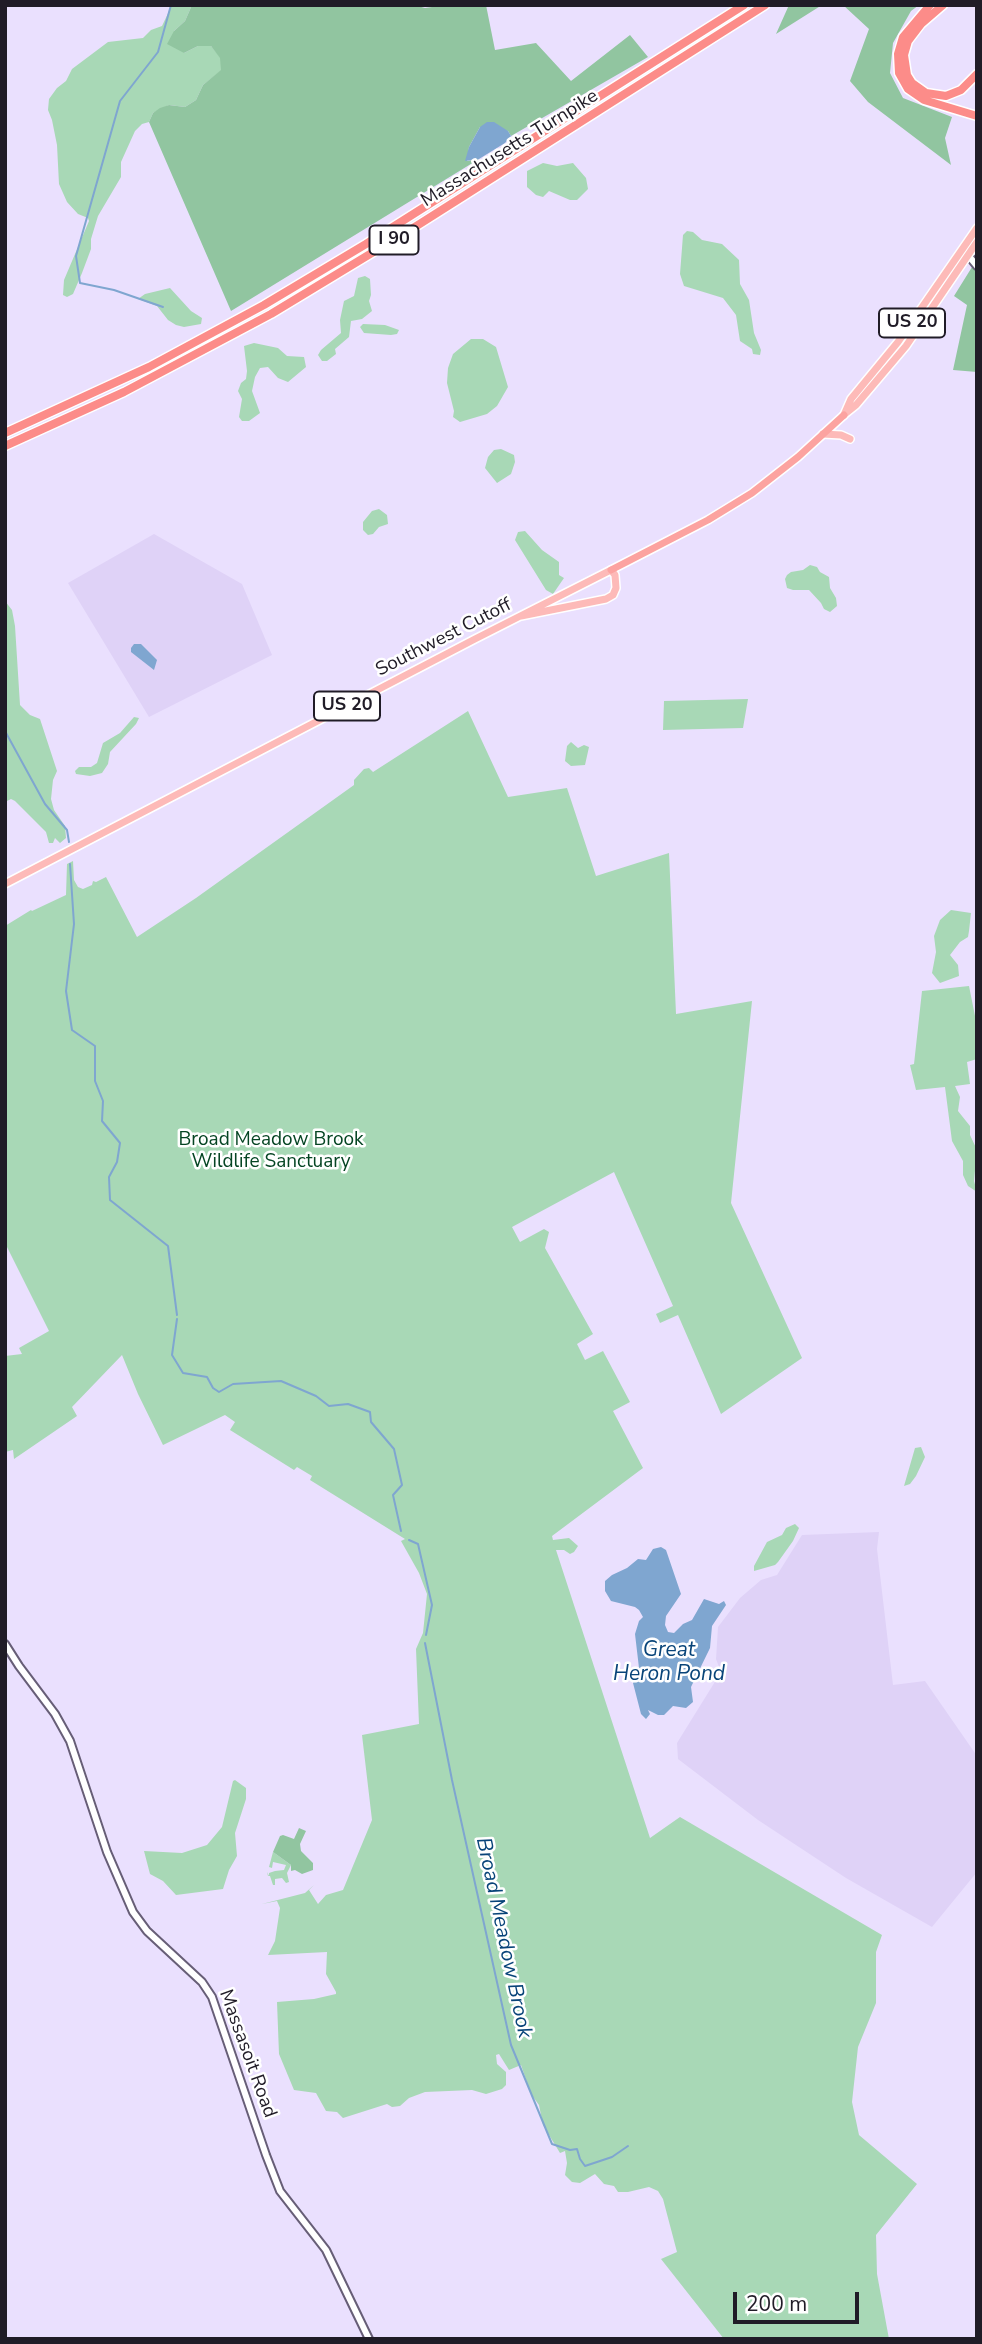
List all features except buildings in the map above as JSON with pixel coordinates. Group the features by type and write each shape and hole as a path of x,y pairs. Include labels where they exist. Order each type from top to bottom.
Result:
{"highway":[{"name":"Massachusetts Turnpike","path":"5,433 149,366 276,299 744,5"},
{"name":"Massachusetts Turnpike","path":"5,446 124,392 271,314 418,225 765,5"},
{"path":"930,5 903,37 898,54 899,73 914,94 933,103 977,116"},
{"path":"943,5 921,24 908,41 904,55 907,75 912,83 926,93 946,96 961,90 977,74"},
{"name":"Southwest Cutoff","path":"611,570 752,494 799,457 844,415"}],"main road":[{"name":"Southwest Cutoff","path":"909,334 977,228"},
{"name":"Southwest Cutoff","path":"844,415 856,405 977,242"},
{"path":"968,255 977,266"},
{"path":"823,434 841,435 850,439"},
{"name":"Southwest Cutoff","path":"5,884 611,570"},
{"path":"521,616 606,600 616,588 616,579 611,570"},
{"name":"Massasoit Road","path":"5,1644 55,1714 70,1741 107,1852 133,1912 147,1931 202,1982 212,1997 265,2155 280,2191 326,2250 369,2339"}],"shaded area":[{"path":"154,534 242,584 272,655 149,717 68,583"},
{"path":"879,1532 877,1549 893,1685 925,1681 977,1756 977,1872 932,1927 846,1878 758,1820 678,1759 677,1743 721,1672 716,1659 718,1627 740,1598 761,1580 777,1575 802,1535"}],"green space":[{"path":"172,5 192,5 185,21 174,31 184,53 198,46 211,46 221,58 222,70 203,85 196,100 185,107 169,105 153,113 149,122 142,124 135,131 121,162 121,177 98,216 91,249 82,273 73,294 67,297 63,295 64,280 89,221 67,202 59,184 57,145 48,110 49,99 66,81 72,69 108,42 143,38 151,30 162,26"},
{"path":"192,5 414,5 425,8 486,5 495,50 536,43 571,81 630,35 648,57 511,136 508,131 480,127 469,147 467,161 479,159 231,311 149,122 153,113 160,108 169,105 185,107 196,100 203,85 221,70 220,58 211,46 198,46 184,53 167,44 174,31 185,21"},
{"path":"789,5 822,5 776,34"},
{"path":"843,5 919,5 911,11 893,43 890,73 903,98 952,117 945,138 951,165 868,102 850,81 869,29"},
{"path":"543,163 557,166 573,163 586,178 588,189 577,200 570,200 549,191 543,197 536,195 527,187 527,171"},
{"path":"687,231 693,232 702,240 722,244 739,260 740,284 749,300 760,355 753,354 752,349 740,341 736,315 723,298 684,286 680,274 683,235"},
{"path":"977,259 977,372 953,370 967,305 954,296"},
{"path":"365,276 370,279 369,301 372,311 362,319 351,321 349,337 335,349 336,354 327,361 322,361 318,355 321,350 341,333 340,320 344,301 354,296 358,278"},
{"path":"170,288 191,311 202,318 201,324 184,327 176,325 168,320 157,306 138,299 145,294"},
{"path":"363,324 385,325 399,330 397,334 391,335 364,333 360,327"},
{"path":"471,339 483,339 496,347 508,387 497,406 487,414 460,422 453,417 447,383 448,368 453,354"},
{"path":"254,343 278,348 287,356 304,357 306,367 288,382 278,378 268,367 260,368 252,391 260,413 249,421 242,421 239,417 242,399 238,391 246,379 244,346"},
{"path":"501,449 514,455 515,462 511,474 497,483 485,468 488,457 494,450"},
{"path":"379,509 387,515 388,524 368,535 363,530 363,522 372,511"},
{"path":"525,531 542,550 559,562 559,575 564,578 553,594 546,590 515,540 518,532"},
{"path":"810,565 829,577 837,606 830,612 824,609 809,590 787,588 787,575"},
{"path":"5,601 12,610 15,626 20,705 30,715 40,719 57,771 51,799 54,810 65,826 66,838 60,843 55,838 53,843 49,843 46,832 15,801 11,799 5,802"},
{"path":"748,699 743,728 663,730 664,701"},
{"name":"Broad Meadow Brook Wildlife Sanctuary","path":"468,711 508,797 567,788 596,876 669,853 676,1014 752,1001 731,1203 802,1358 721,1414 678,1315 660,1323 656,1314 673,1306 614,1172 512,1227 520,1242 544,1229 549,1232 545,1248 593,1334 577,1344 585,1360 603,1351 630,1402 613,1411 643,1468 552,1536 553,1540 569,1538 578,1546 570,1554 564,1550 556,1550 650,1838 680,1817 882,1935 876,1952 876,2003 858,2047 852,2102 859,2135 917,2184 876,2235 877,2274 889,2339 724,2339 661,2259 677,2252 663,2199 658,2191 649,2187 618,2192 614,2186 604,2184 595,2174 580,2183 572,2182 565,2175 565,2151 560,2153 543,2125 539,2105 531,2094 521,2065 509,2070 499,2054 496,2055 497,2064 506,2072 506,2085 486,2094 472,2090 425,2092 409,2098 400,2106 392,2107 387,2104 343,2118 337,2112 326,2111 316,2093 294,2090 279,2054 277,2002 314,1999 336,1992 326,1974 327,1952 268,1955 275,1941 280,1908 277,1901 262,1904 305,1893 314,1885 309,1890 318,1904 326,1895 343,1890 372,1820 362,1735 419,1724 416,1649 423,1633 427,1594 401,1541 405,1539 310,1480 312,1476 297,1467 294,1470 230,1430 235,1422 225,1415 163,1445 122,1355 72,1407 77,1416 14,1459 13,1450 5,1452 5,1356 22,1354 19,1348 49,1331 5,1243 5,926 31,910 66,895 67,864 73,861 74,880 78,887 83,889 92,885 93,881 106,877 137,937 354,785 354,780 364,769 369,768 373,772"},
{"path":"134,717 139,718 136,724 110,752 108,764 102,773 90,776 76,774 75,771 79,767 91,767 97,763 103,743 120,733"},
{"path":"571,742 578,748 584,745 589,747 585,765 571,766 565,761 567,746"},
{"path":"951,910 971,913 969,931 968,937 960,942 950,955 958,965 959,976 940,983 932,973 936,952 934,936 940,920"},
{"path":"969,986 977,1026 977,1059 967,1062 970,1084 955,1086 960,1097 958,1111 970,1126 970,1135 977,1150 974,1181 977,1192 968,1186 963,1175 963,1161 952,1141 945,1087 916,1090 910,1065 914,1064 922,991"},
{"path":"921,1447 925,1457 916,1476 910,1484 904,1486 915,1448"},
{"path":"795,1524 799,1528 778,1562 754,1571 767,1542 782,1535 786,1528"},
{"path":"235,1780 246,1788 246,1799 235,1833 237,1856 223,1889 176,1895 163,1881 150,1874 144,1851 182,1853 207,1845 222,1827"},
{"path":"299,1828 306,1831 300,1844 301,1851 313,1863 313,1870 302,1874 291,1871 291,1865 273,1852 280,1836 294,1839"},
{"path":"273,1852 291,1865 287,1873 289,1882 286,1883 282,1878 275,1879 273,1885 269,1873 284,1870 286,1865 273,1862 272,1868 269,1867"}],"water":[{"path":"487,122 494,122 511,136 505,143 479,159 465,161 480,127"},
{"path":"134,644 141,644 157,660 154,670 131,652"},
{"name":"Great Heron Pond","path":"661,1547 666,1550 681,1594 666,1616 665,1625 668,1632 674,1633 692,1620 704,1599 719,1604 724,1601 726,1605 712,1626 710,1648 691,1687 693,1702 686,1708 673,1706 664,1715 648,1710 650,1714 646,1719 641,1714 633,1683 639,1668 635,1634 643,1617 635,1607 611,1601 605,1591 605,1581 638,1559 646,1560 653,1549"}],"waterway":[{"path":"163,307 114,290 80,283 76,256 120,101 158,52 171,5"},
{"name":"Broad Meadow Brook","path":"5,731 45,804 67,830 69,842"},
{"name":"Broad Meadow Brook","path":"70,864 74,924 66,991 72,1030 95,1046 95,1081 103,1101 102,1121 120,1143 117,1162 109,1177 110,1200 168,1246 177,1315"},
{"name":"Broad Meadow Brook","path":"177,1319 172,1355 183,1373 207,1377 213,1388 219,1392 233,1384 281,1381 316,1396 329,1406 348,1404 370,1412 371,1422 394,1449 402,1485 393,1495 401,1531"},
{"name":"Broad Meadow Brook","path":"409,1540 418,1544 432,1605 426,1635"},
{"name":"Broad Meadow Brook","path":"425,1643 452,1780 511,2045 552,2144 570,2150 577,2149 585,2166 612,2157 628,2146"}]}
